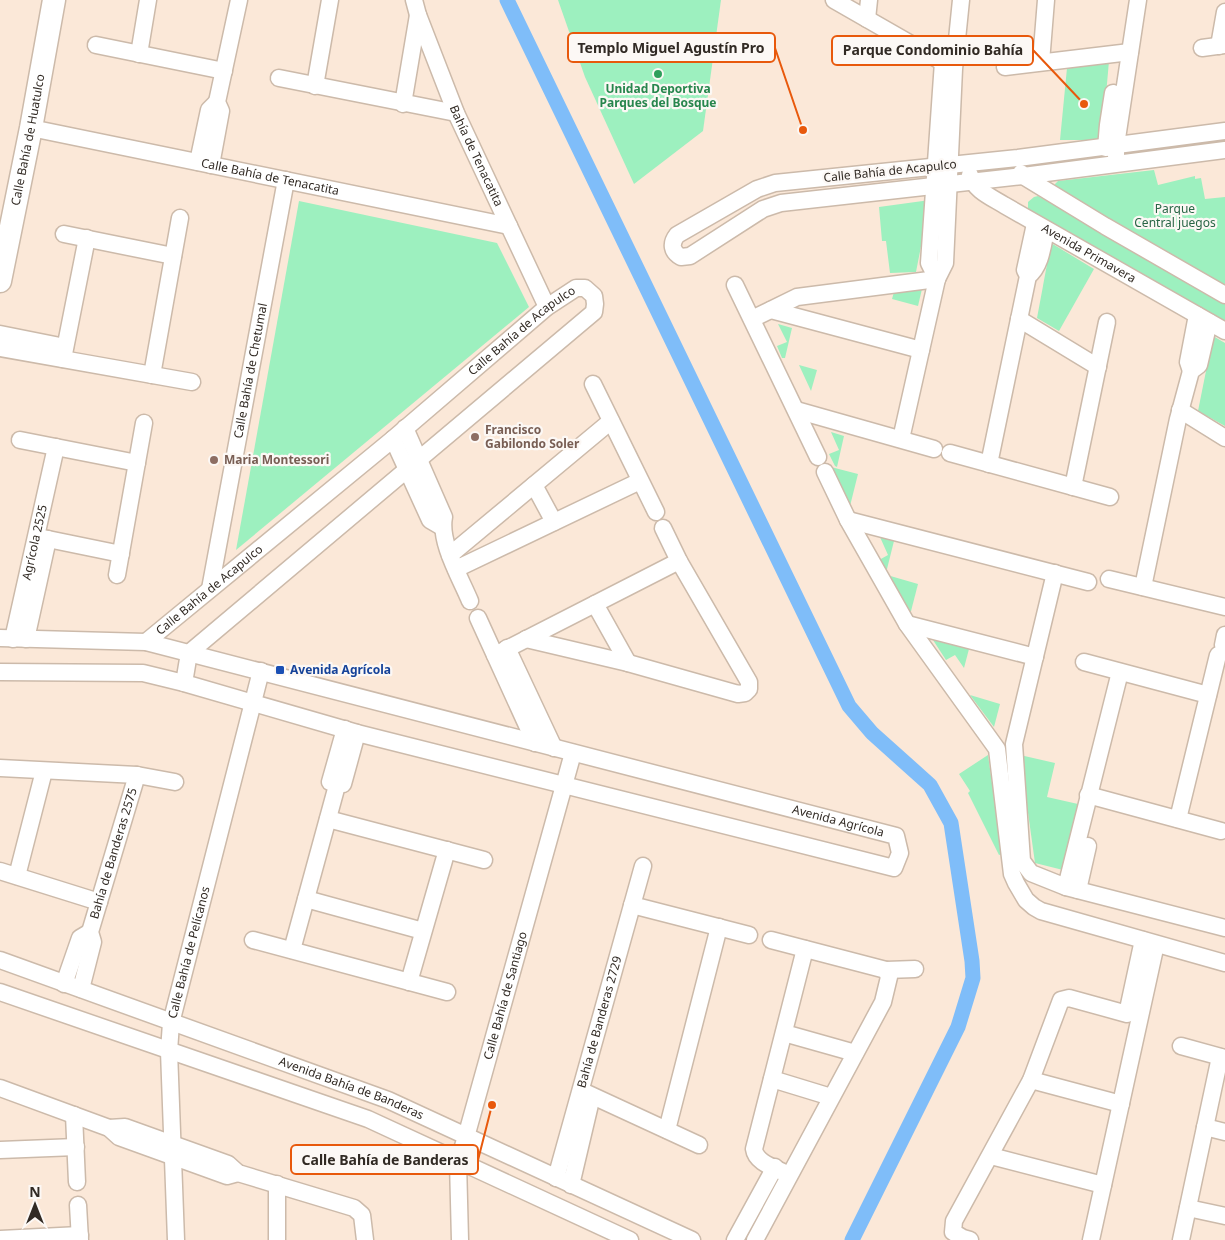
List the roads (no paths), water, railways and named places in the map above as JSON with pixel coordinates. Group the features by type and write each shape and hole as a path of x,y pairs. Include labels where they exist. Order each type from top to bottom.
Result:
{"street":[{"name":"Calle Bahía de Huatulco","path":"1,270 31,128 54,0"},
{"path":"139,54 148,0"},
{"path":"205,164 221,111 217,102 239,0"},
{"path":"315,86 330,0"},
{"path":"834,0 949,66"},
{"path":"867,19 869,0"},
{"path":"901,439 937,279 929,263 942,185 949,66 961,0"},
{"path":"1041,62 1046,0"},
{"path":"1111,165 1111,146 1130,52 1138,0"},
{"path":"403,104 416,8"},
{"name":"Bahía de Tenacatita","path":"416,8 456,113 547,307"},
{"path":"1202,48 1222,46 1225,12"},
{"path":"96,45 224,71"},
{"path":"1005,67 1130,52"},
{"path":"279,78 456,113"},
{"name":"Calle Bahía de Tenacatita","path":"31,128 509,226"},
{"name":"Calle Bahía de Acapulco","path":"1217,151 1023,176 781,203 763,209 686,258 677,255 672,247 672,243 677,235 757,189 775,183 1018,158 1225,131"},
{"path":"1207,134 1217,151"},
{"path":"1018,158 1019,169 1023,176 1225,295"},
{"path":"968,163 972,182"},
{"name":"Calle Bahía de Chetumal","path":"210,589 286,180"},
{"name":"Avenida Primavera","path":"972,182 985,194 1040,227 1225,331"},
{"path":"152,375 180,218"},
{"path":"989,464 1028,276 1032,273 1039,257 1040,227"},
{"path":"64,234 173,256"},
{"path":"64,353 87,238"},
{"path":"752,319 796,297 937,279"},
{"path":"736,285 848,520 907,624 997,749 1010,864 1016,883 1026,900 1041,911 1225,963"},
{"name":"Calle Bahía de Acapulco","path":"146,642 393,439 547,307 576,288 586,288 594,296 596,304 594,312 190,653"},
{"path":"771,310 921,350"},
{"path":"1143,587 1180,410 1191,372 1199,365 1203,318"},
{"path":"1019,319 1098,367"},
{"path":"1073,487 1107,322"},
{"path":"0,334 64,353 152,375 192,382"},
{"path":"0,348 64,353"},
{"path":"593,384 656,512"},
{"path":"796,410 934,449"},
{"path":"1180,410 1225,438"},
{"path":"453,562 534,485 611,421"},
{"path":"117,576 144,423"},
{"path":"405,428 413,465 430,520 442,527 453,562 470,601"},
{"path":"393,439 413,465"},
{"path":"20,440 137,463"},
{"name":"Agrícola 2525","path":"13,639 42,538 56,447"},
{"path":"950,453 1110,497"},
{"path":"453,562 554,522 640,481"},
{"path":"534,485 554,522"},
{"path":"848,520 1088,582"},
{"path":"526,639 628,663 738,694 745,693 749,689 749,682 679,561 663,528"},
{"path":"42,538 121,554"},
{"path":"501,651 679,561"},
{"path":"1055,573 1014,744 1021,854 1026,868 1042,878 1072,889 1225,928"},
{"path":"1109,579 1225,607"},
{"path":"596,604 628,663"},
{"path":"478,618 501,651 554,748"},
{"path":"907,624 1034,657"},
{"name":"Avenida Agrícola","path":"0,672 143,674 184,683 351,731 894,868 900,853 896,836 146,642 13,639"},
{"path":"1178,819 1222,645"},
{"path":"501,651 535,743"},
{"path":"184,683 190,653"},
{"path":"1084,662 1208,695"},
{"name":"Calle Bahía de Pelícanos","path":"176,1240 169,1051 171,1023 261,671"},
{"path":"1072,889 1094,797 1120,672"},
{"path":"292,950 339,778 330,782 351,731"},
{"path":"997,749 1014,744"},
{"name":"Calle Bahía de Santiago","path":"460,1240 458,1162 572,753"},
{"path":"0,768 137,774 175,782"},
{"path":"17,876 44,770"},
{"name":"Bahía de Banderas 2575","path":"81,990 92,942 90,932 137,774"},
{"path":"1094,797 1221,831"},
{"path":"328,819 484,860"},
{"path":"409,982 447,850"},
{"name":"Bahía de Banderas 2729","path":"564,1181 643,866"},
{"path":"0,870 99,902"},
{"path":"1041,911 1035,903 1035,893 1041,884 1042,878"},
{"path":"306,899 424,931"},
{"path":"632,905 749,934"},
{"path":"667,1130 719,927"},
{"name":"Bahía de Banderas 2575","path":"64,984 80,938 90,932"},
{"path":"253,940 447,992"},
{"path":"771,940 886,970 915,969"},
{"path":"970,1240 953,1232 954,1221 1031,1080 1061,1000 1069,998 1127,1014 1149,942"},
{"path":"1091,1240 1120,1104 1149,942"},
{"path":"782,1171 759,1161 755,1156 754,1150 805,949"},
{"name":"Avenida Bahía de Banderas","path":"0,960 388,1100 692,1240"},
{"path":"735,1240 831,1097 883,1002 889,977 886,970"},
{"name":"Avenida Bahía de Banderas","path":"0,992 368,1119 630,1240"},
{"path":"784,1033 855,1053"},
{"path":"1181,1046 1222,1058 1181,1240"},
{"path":"772,1079 831,1097"},
{"path":"1031,1080 1120,1104"},
{"path":"0,1088 109,1128 119,1137 173,1150 227,1176 238,1173 354,1208 362,1214 365,1240"},
{"path":"587,1093 699,1145"},
{"path":"74,1115 77,1182"},
{"path":"1205,1127 1225,1132"},
{"path":"0,1150 76,1147"},
{"path":"991,1156 1103,1185"},
{"path":"755,1240 782,1171"},
{"path":"277,1184 277,1240"},
{"path":"0,1239 80,1237 78,1205"},
{"path":"1188,1208 1225,1216"}],"waterway":[{"path":"507,0 849,706 872,733 930,785 951,823 973,978 958,1027 852,1240"}],"place":[{"name":"Unidad Deportiva Parques del Bosque","path":"658,74"},
{"name":"Parque Condominio Bahía","path":"1084,104"},
{"name":"Templo Miguel Agustín Pro","path":"803,130"},
{"name":"Francisco Gabilondo Soler","path":"475,437"},
{"name":"Maria Montessori","path":"214,460"},
{"name":"Avenida Agrícola","path":"280,670"},
{"name":"Calle Bahía de Banderas","path":"492,1105"}],"park label":[{"name":"Parque Central juegos","path":"1175,216"}]}
